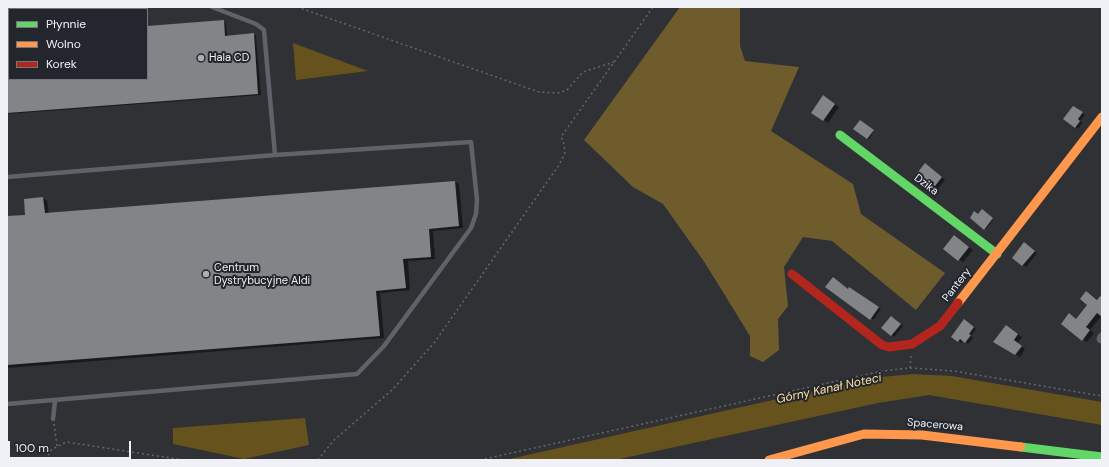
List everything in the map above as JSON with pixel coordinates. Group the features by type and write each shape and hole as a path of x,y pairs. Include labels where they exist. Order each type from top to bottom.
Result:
{"street":[{"name":"Pantery","path":"792,274 882,345 889,347 912,344 940,326 1102,117"},
{"name":"Dzika","path":"840,135 997,254"},
{"name":"Spacerowa","path":"769,460 785,458 800,451 864,434 922,435 1102,457"},
{"path":"1044,460 1047,451"}],"lane":[{"path":"212,7 256,24 264,30 275,155"},
{"path":"7,177 275,155 470,142 477,200 476,214 470,228 384,346 357,374 7,404"},
{"path":"53,420 55,401"}],"path":[{"path":"297,7 539,92 558,93 567,90 583,72 614,62"},
{"path":"318,460 334,440 392,390 434,343 559,165 565,153 564,144 560,137 653,7"},
{"path":"910,368 912,344"},
{"path":"480,460 882,371 910,368 954,371 1102,396"},
{"path":"53,420 57,446"},
{"path":"46,460 52,450 66,442 184,460"}],"shaded area":[{"path":"680,7 740,7 740,46 745,61 799,67 771,131 853,184 861,214 945,273 916,310 832,241 803,237 784,267 788,306 778,319 779,350 763,362 750,356 750,336 705,263 663,204 633,187 584,140"}],"water":[{"path":"293,43 368,71 296,80"},
{"name":"Górny Kanał Noteci","path":"913,374 952,376 1102,402 1102,425 929,395 878,403 615,460 505,460 871,378"},
{"path":"305,418 309,445 244,459 173,444 173,428"}],"building":[{"name":"Hala CD","path":"224,20 225,36 254,33 258,94 7,113 7,79 148,80 148,26"},
{"path":"823,95 835,104 823,121 811,113"},
{"path":"1073,106 1083,112 1078,119 1080,121 1075,128 1063,119"},
{"path":"860,120 874,130 867,139 853,129"},
{"path":"925,163 942,177 932,190 915,176"},
{"name":"Centrum Dystrybucyjne Aldi","path":"455,181 459,226 429,229 431,257 403,259 406,288 376,291 380,336 7,365 7,216 25,215 24,199 43,197 45,213"},
{"path":"982,209 993,218 984,230 970,218 974,211 978,214"},
{"path":"954,235 969,247 958,261 943,249"},
{"path":"1024,242 1035,251 1022,266 1012,258"},
{"path":"833,277 848,289 849,287 879,307 870,320 825,287"},
{"path":"1086,291 1097,300 1102,294 1102,317 1097,313 1086,327 1090,330 1082,341 1061,324 1069,313 1076,319 1087,305 1080,299"},
{"path":"891,316 901,324 891,336 881,328"},
{"path":"964,319 974,327 969,334 971,335 965,343 960,339 958,342 951,337"},
{"path":"1006,325 1018,334 1014,340 1022,346 1015,355 993,342"}],"traffic: fast":[{"path":"840,135 997,254"},
{"path":"1021,447 1102,457"}],"traffic: slow":[{"path":"958,303 1102,117"},
{"path":"769,460 864,434 922,435 1021,447"}],"traffic: jam":[{"path":"792,274 882,345 889,347 912,344 940,326 958,303"}],"place":[{"name":"Hala CD","path":"201,58"},
{"name":"Centrum Dystrybucyjne Aldi","path":"206,274"}]}
